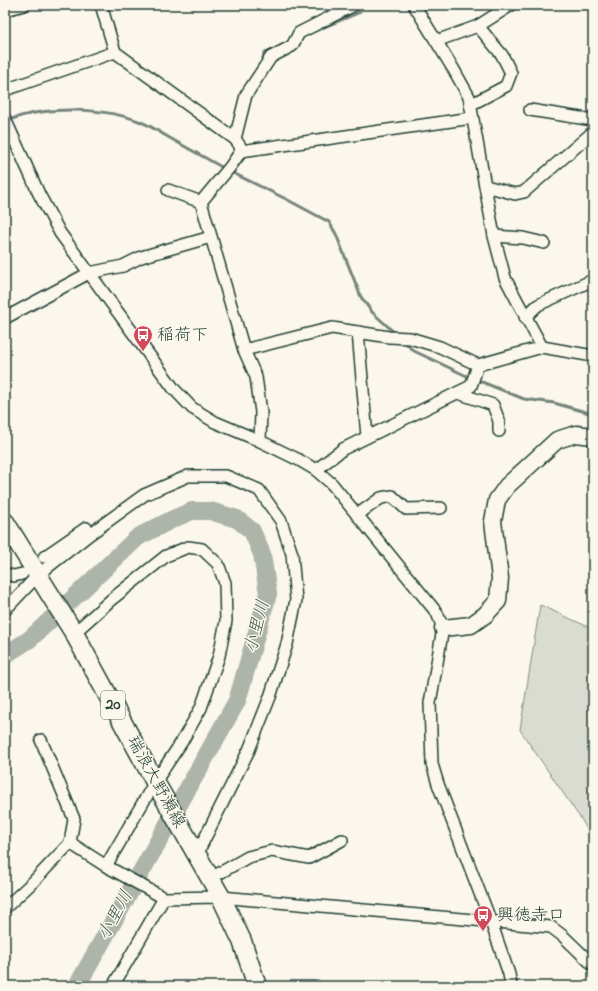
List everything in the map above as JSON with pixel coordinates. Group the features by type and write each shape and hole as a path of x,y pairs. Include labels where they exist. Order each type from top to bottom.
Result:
{"main road":[{"name":"瑞浪大野瀬線","path":"5,522 34,577 71,628 156,785 221,897 242,941 257,986"}],"street":[{"path":"5,10 24,5"},
{"path":"101,5 115,52 235,139 240,146 241,151"},
{"path":"235,139 246,95 271,57 292,46 299,33 354,5"},
{"path":"414,5 466,90 486,186 494,236 505,278 542,347"},
{"path":"436,41 478,26 511,5"},
{"path":"470,105 506,86 511,73 502,55 478,26"},
{"path":"5,90 115,52"},
{"path":"530,110 593,120"},
{"path":"201,202 228,170 241,151 472,118"},
{"path":"5,120 39,194 60,233 174,390 192,408 215,422 260,441 316,470 332,484 437,613 443,628 430,703 432,764 438,784 491,922 509,974 511,986"},
{"path":"486,186 515,194 524,192 593,132"},
{"path":"168,190 201,202"},
{"path":"201,202 244,350 256,378 261,412 260,441"},
{"path":"494,236 523,238 544,243"},
{"path":"5,318 89,273 124,266 141,257 211,237"},
{"path":"525,317 538,305 593,280"},
{"path":"244,350 332,328 389,337 410,338 440,347 478,365 542,347 593,356"},
{"path":"358,332 368,437"},
{"path":"316,470 343,449 471,386 478,365"},
{"path":"458,392 493,404 500,421 499,431"},
{"path":"443,628 471,625 485,615 498,601 500,578 493,521 497,500 507,486 557,440 576,434 593,436"},
{"path":"5,610 34,577 144,495 188,476 226,476 259,490 281,521 292,554 296,600 287,644 270,697 249,750 195,851"},
{"path":"357,515 381,498 392,496 406,509 441,508"},
{"path":"44,557 86,528 90,534"},
{"path":"71,628 112,599 166,556 188,547 202,549 218,564 225,584 226,621 219,656 201,708 106,866"},
{"path":"5,574 34,577"},
{"path":"5,908 70,844 74,819 41,740"},
{"path":"210,878 248,857 272,851 309,858 342,840"},
{"path":"70,844 164,898 221,897 551,927 563,936 593,965"},
{"path":"113,986 164,898"}],"shaded area":[{"path":"540,605 593,629 593,841 583,822 520,730"}],"waterway":[{"path":"312,32 360,12"},
{"path":"262,63 264,53 279,47"},
{"path":"9,120 40,112 75,110 110,113 148,125 225,169"},
{"path":"236,168 244,158"},
{"path":"229,171 329,222 336,234 361,297 372,312 396,334"},
{"path":"403,341 414,351 471,378"},
{"path":"477,380 524,399 554,403 593,414"},
{"name":"小里川","path":"5,655 30,639 138,537 173,519 192,511 210,511 237,519 252,531 262,554 268,594 237,701 77,986"}],"place":[{"name":"稲荷下","path":"143,352"},
{"name":"興徳寺口","path":"483,932"}]}
